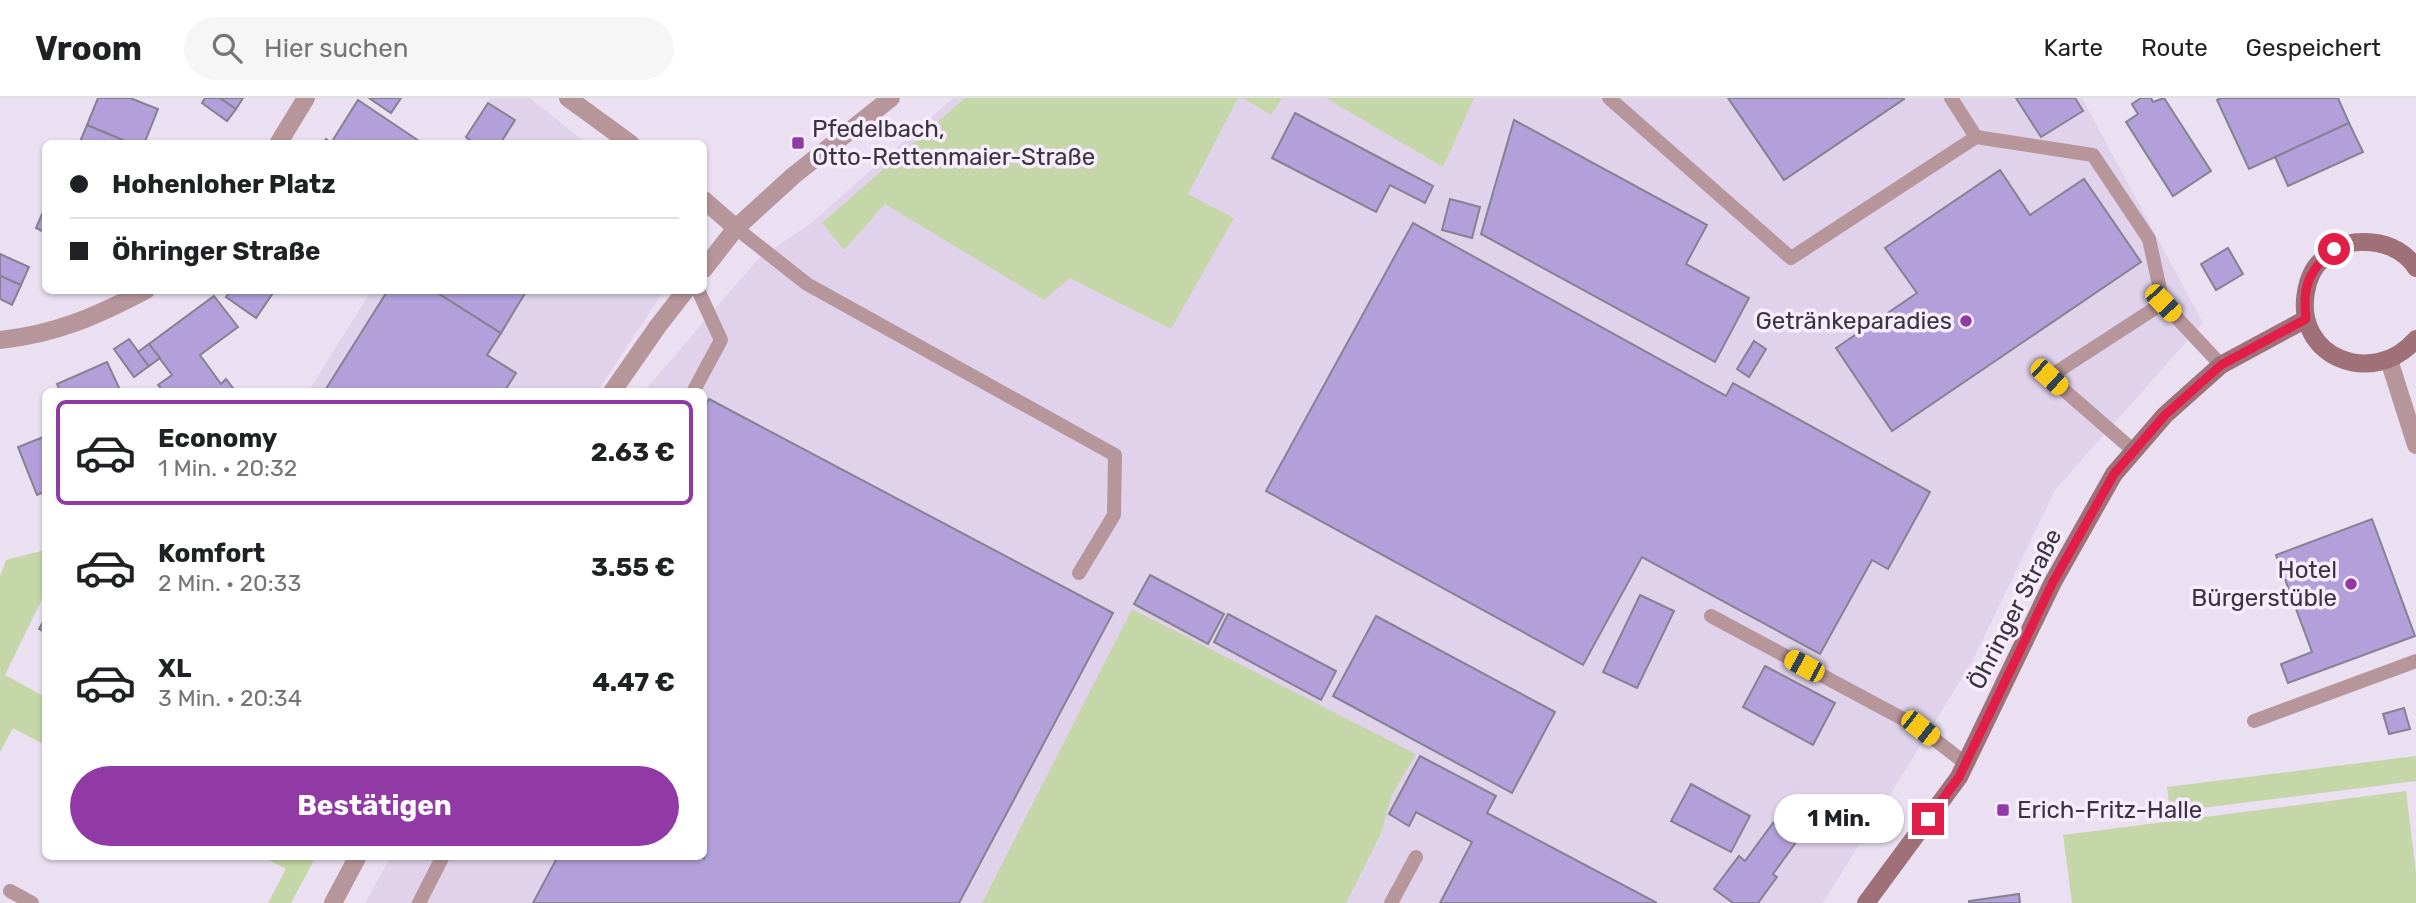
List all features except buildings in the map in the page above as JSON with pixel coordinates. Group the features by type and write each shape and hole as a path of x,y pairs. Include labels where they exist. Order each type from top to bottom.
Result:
{"main road":[{"path":"2416,268 2411,260 2394,248 2374,241 2353,242 2334,249 2318,263 2308,281 2304,301 2306,319 2316,340 2331,354 2349,362 2370,365 2389,360 2404,352 2416,339"},
{"name":"Öhringer Straße","path":"1866,903 1959,777 2053,582 2114,474 2165,415 2221,365 2306,319"}],"street":[{"path":"280,140 306,98"},
{"path":"568,98 626,140"},
{"path":"707,265 736,228 793,176 891,98"},
{"path":"707,203 736,228"},
{"path":"0,340 23,338 79,323 138,294"},
{"path":"615,388 683,294"},
{"path":"2389,360 2416,445"},
{"path":"333,903 356,860"}],"lane":[{"path":"1609,98 1791,258 1976,136 2093,155 2149,239 2163,303 2221,365"},
{"path":"1951,98 1976,136"},
{"path":"736,228 807,284 1115,455 1114,515 1079,573"},
{"path":"695,388 721,340 700,294"},
{"path":"2134,451 2049,377 2163,303"},
{"path":"1711,616 1920,728 1965,763"},
{"path":"2254,721 2416,661"},
{"path":"1391,903 1416,857"},
{"path":"419,903 441,860"},
{"path":"10,891 32,903"}],"shaded area":[{"path":"490,98 530,98 582,140 464,140"},
{"path":"953,98 2082,98 2203,323 2055,490 1972,662 1823,903 365,903 389,860 707,860 707,388 646,388 759,258 810,224"},
{"path":"369,294 662,294 600,388 310,388"}],"green space":[{"path":"965,98 1238,98 1188,194 1234,218 1171,329 1070,278 1044,300 885,204 844,250 822,223"},
{"path":"1243,98 1282,98 1271,115"},
{"path":"1326,98 1474,98 1443,167"},
{"path":"42,551 42,599 5,675 42,695 42,743 13,728 0,752 0,577 6,560"},
{"path":"1132,609 1416,754 1392,795 1381,833 1346,903 982,903"},
{"path":"2416,756 2416,781 2170,812 2167,787"},
{"path":"2406,791 2416,872 2416,903 2072,903 2063,835"},
{"path":"269,860 314,860 291,903 268,903 286,869"}],"place":[{"name":"Pfedelbach, Otto-Rettenmaier-Straße","path":"798,143"},
{"name":"Getränkeparadies","path":"1966,321"},
{"name":"Hotel Bürgerstüble","path":"2351,584"},
{"name":"Erich-Fritz-Halle","path":"2003,810"}],"route":[{"path":"1928,819 1959,777 2053,582 2114,474 2165,415 2221,365 2306,319 2304,301 2308,281 2318,263 2334,249"}]}
